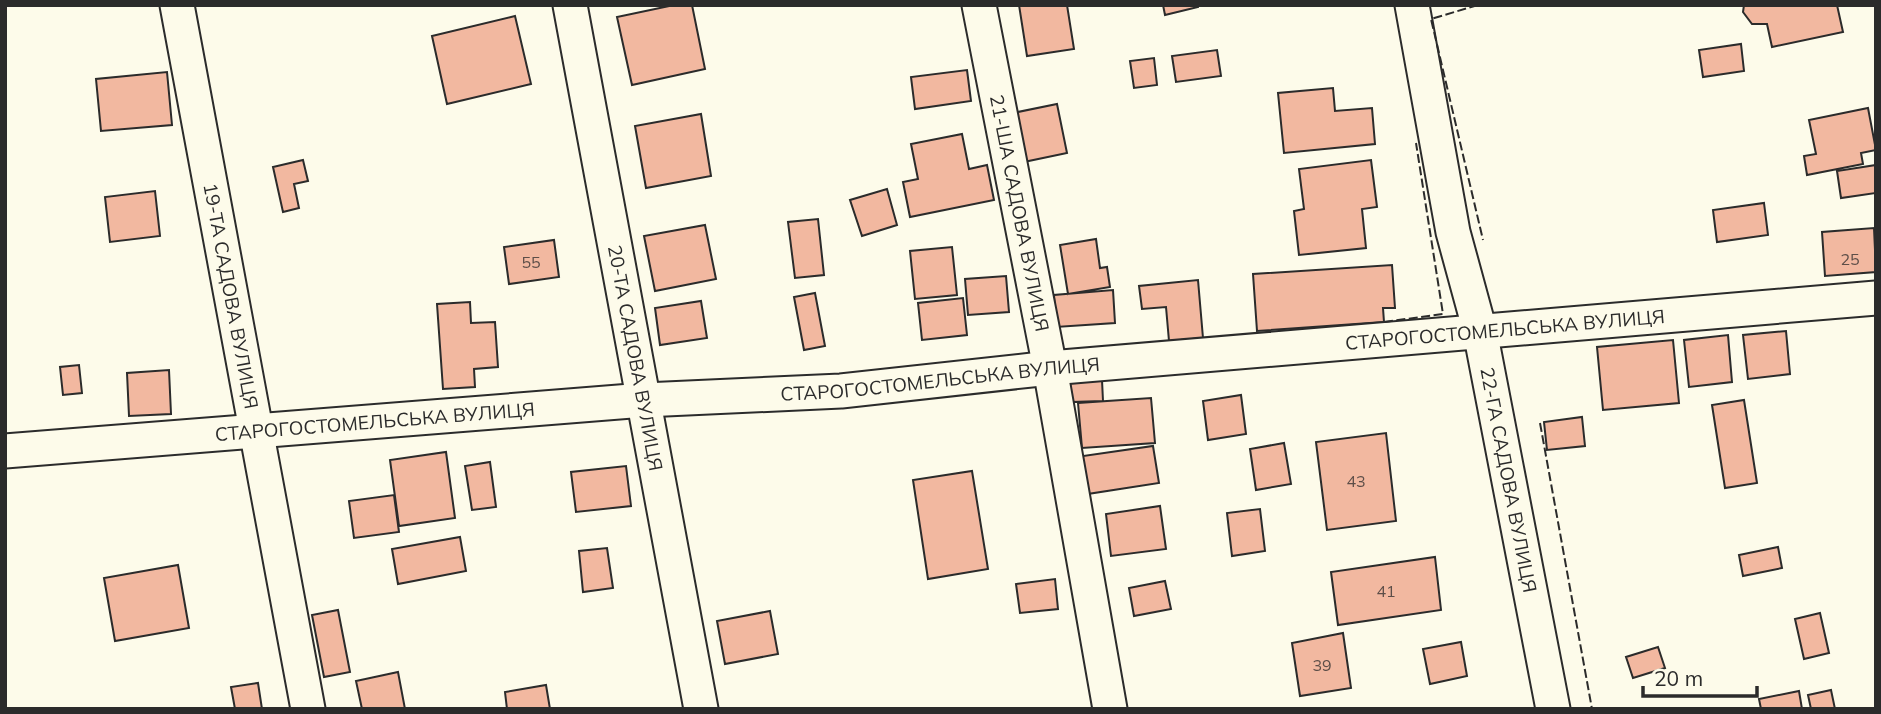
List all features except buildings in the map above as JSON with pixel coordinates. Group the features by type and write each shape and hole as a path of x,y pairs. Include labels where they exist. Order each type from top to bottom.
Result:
{"street":[{"name":"19-ТА САДОВА ВУЛИЦЯ","path":"177,5 307,709"},
{"name":"20-ТА САДОВА ВУЛИЦЯ","path":"570,5 701,709"},
{"name":"21-ША САДОВА ВУЛИЦЯ","path":"979,5 1050,368 1110,709"},
{"name":"22-ГА САДОВА ВУЛИЦЯ","path":"1412,5 1453,232 1480,331 1553,709"},
{"name":"СТАРОГОСТОМЕЛЬСЬКА ВУЛИЦЯ","path":"5,452 644,400 841,391 1050,368 1876,298"}],"fence":[{"path":"1478,5 1431,19 1483,240"},
{"path":"1384,322 1443,314 1416,143"},
{"path":"1540,423 1592,709"}]}
